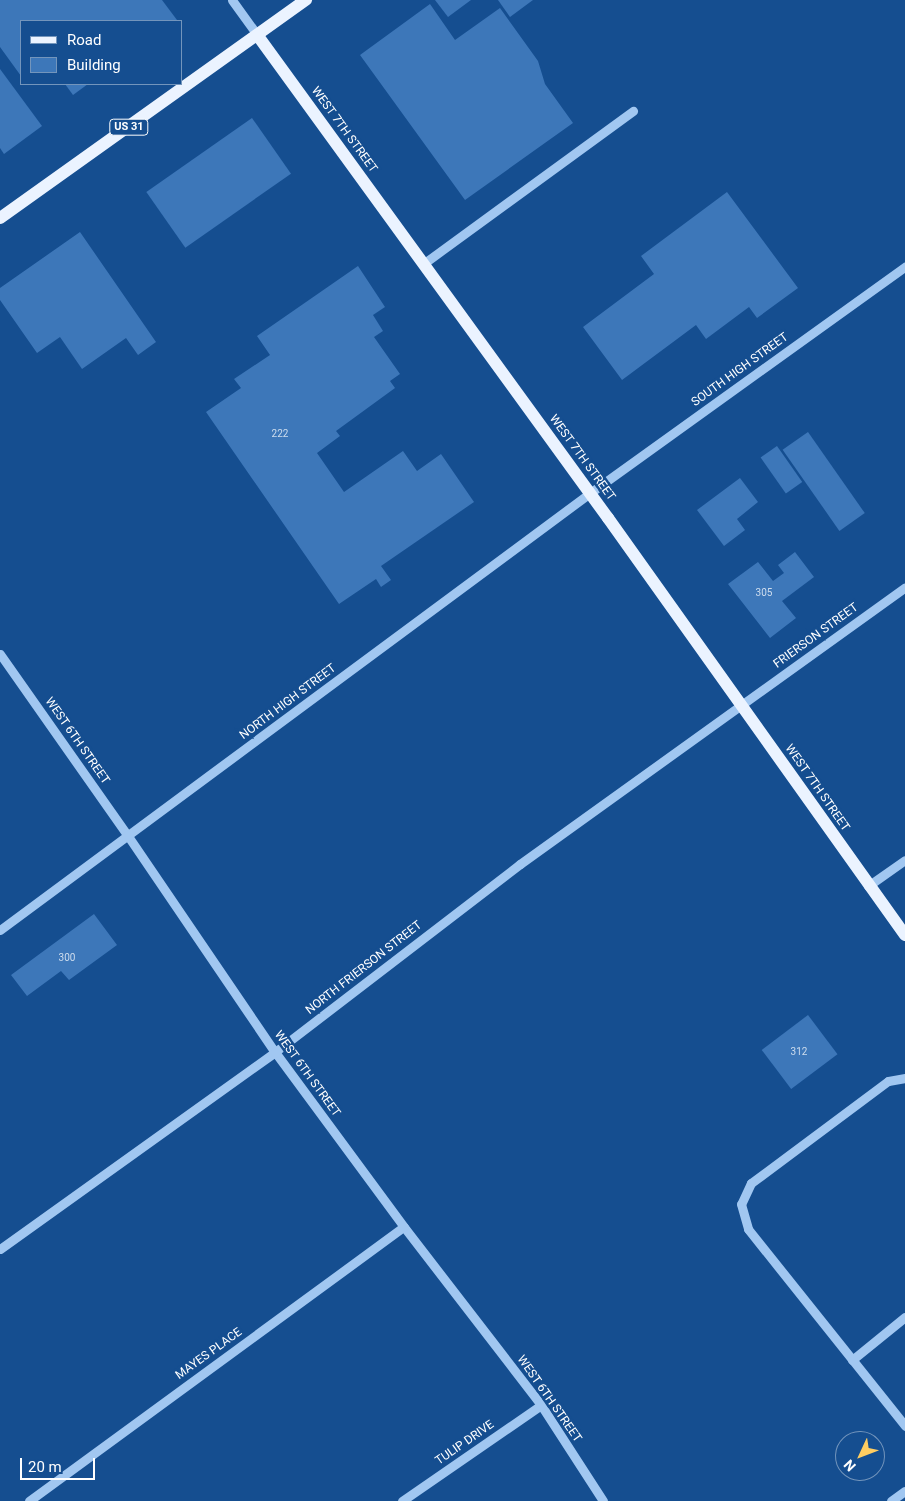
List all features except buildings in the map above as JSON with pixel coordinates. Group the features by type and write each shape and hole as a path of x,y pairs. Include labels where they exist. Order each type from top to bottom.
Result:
{"main road":[{"name":"US 31","path":"0,218 306,0"},
{"name":"WEST 7TH STREET","path":"258,36 590,493 742,705 868,886 905,935"}],"street":[{"name":"WEST 7TH STREET","path":"232,0 258,36"},
{"path":"423,264 633,111"},
{"name":"SOUTH HIGH STREET","path":"590,493 905,267"},
{"name":"NORTH HIGH STREET","path":"0,930 590,493"},
{"name":"FRIERSON STREET","path":"742,705 905,587"},
{"name":"WEST 6TH STREET","path":"0,654 128,836 275,1052 404,1227 541,1405 603,1501"},
{"name":"NORTH FRIERSON STREET","path":"0,1249 275,1052 520,864 742,705"},
{"path":"868,886 905,860"},
{"path":"905,1078 888,1081 750,1183 741,1204 748,1229 905,1426"},
{"name":"MAYES PLACE","path":"29,1501 404,1227"},
{"path":"852,1360 905,1317"},
{"name":"TULIP DRIVE","path":"402,1501 541,1405"},
{"path":"891,1501 905,1490"}]}
